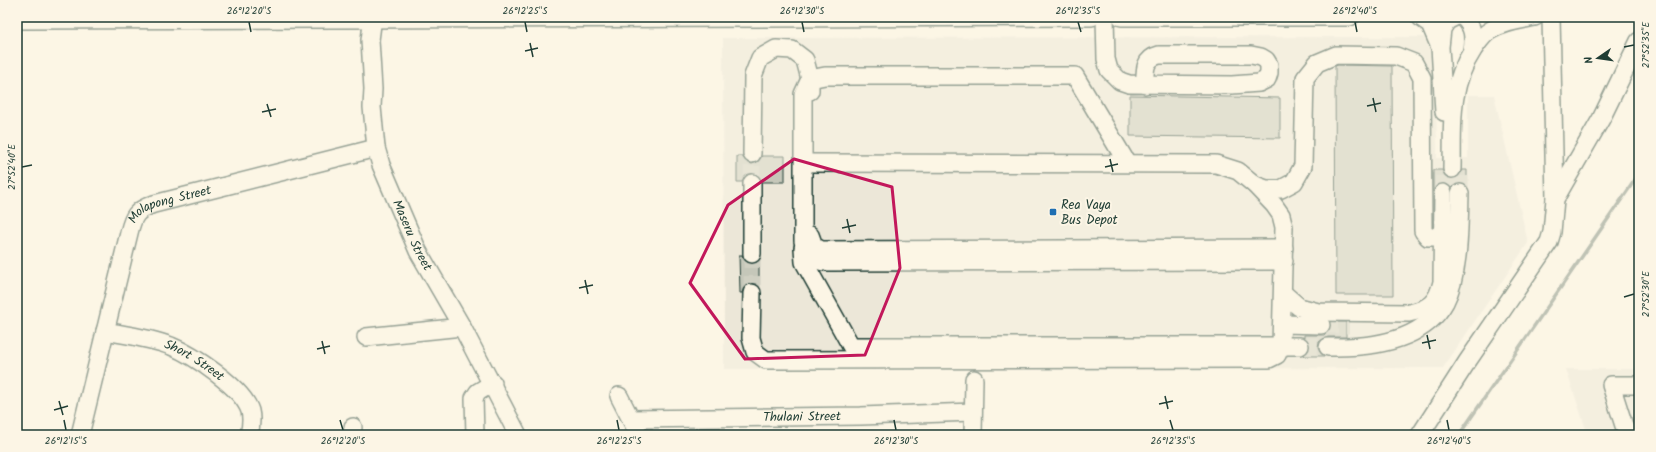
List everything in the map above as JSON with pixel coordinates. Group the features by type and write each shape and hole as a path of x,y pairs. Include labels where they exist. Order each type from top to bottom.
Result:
{"street":[{"path":"17,20 108,21 373,18 1092,17"},
{"path":"1105,17 1106,60 1109,70 1120,81 1129,84 1144,85 1232,85 1259,84 1267,79 1269,73 1268,65 1266,60 1261,57 1251,55 1159,55 1151,57 1146,63 1144,85"},
{"path":"1121,17 1350,17"},
{"path":"1420,17 1430,24 1440,47"},
{"path":"1434,17 1464,17 1473,29 1471,53"},
{"path":"1455,17 1447,22 1442,29 1440,47 1452,169 1453,109 1455,89 1461,70 1483,35 1509,22 1535,17"},
{"path":"1420,435 1467,362 1549,242 1552,232 1555,199 1550,17"},
{"name":"Maseru Street","path":"373,18 370,40 373,89 372,107 376,148 381,165 418,251 493,383 518,435"},
{"path":"1555,199 1600,119 1639,40"},
{"path":"752,154 753,76 760,58 776,49 792,50 805,60 810,79 803,94 810,238 814,246 821,250 1284,254"},
{"path":"1255,185 1266,189 1281,189 1294,182 1303,166 1305,78 1317,63 1336,56 1396,56 1414,63 1422,78 1423,230 1428,237 1436,237 1443,231"},
{"path":"810,79 825,76 1075,76 1126,163"},
{"name":"Molapong Street","path":"80,435 131,224 134,216 139,211 154,204 376,148"},
{"path":"752,293 751,338 755,352 766,360 1269,359 1277,354 1281,346 1284,227 1281,215 1274,205 1255,185 1238,171 1216,164 807,162"},
{"path":"807,162 803,240 804,262 851,346 1300,346"},
{"path":"752,183 752,254"},
{"path":"1328,347 1347,347 1389,341 1413,332 1423,326 1436,314 1445,301 1451,284 1457,257 1452,193 1443,231 1442,282 1439,293 1434,302 1425,311 1396,322 1377,325 1349,324"},
{"path":"803,240 809,257 824,262 1284,254"},
{"path":"1283,294 1299,307 1318,312 1408,313 1421,311 1434,302"},
{"path":"1282,324 1321,325"},
{"path":"366,337 462,327"},
{"name":"Short Street","path":"105,331 170,346 192,357 231,385 240,394 250,410 252,421 250,432"},
{"path":"973,435 974,379"},
{"path":"475,435 474,398 478,392 493,383"},
{"path":"1628,435 1611,385 1639,385"},
{"path":"619,396 639,435"},
{"name":"Thulani Street","path":"631,419 861,416 973,412"}],"highlighted area":[{"path":"794,159 892,187 900,268 865,355 745,359 690,283 728,205"}],"shaded area":[{"name":"Rea Vaya Bus Depot","path":"1430,37 1436,81 1437,158 1468,158 1468,95 1494,95 1528,243 1443,368 724,369 723,38"},
{"path":"1566,369 1639,369 1639,435 1588,435"}],"building":[{"path":"1335,66 1392,66 1393,295 1336,295"},
{"path":"1130,95 1280,98 1280,138 1130,136"},
{"path":"737,156 742,156 747,162 752,164 757,162 762,156 785,156 785,182 762,182 757,175 752,173 747,175 742,182 737,182"},
{"path":"1433,170 1442,170 1447,177 1452,179 1457,177 1462,170 1467,170 1467,187 1460,183 1455,184 1452,188 1448,184 1443,183 1438,185 1433,192"},
{"path":"739,255 742,255 747,263 752,264 759,261 759,286 753,283 748,284 742,293 740,293"},
{"path":"1330,322 1346,322 1346,337 1328,337 1319,342 1318,347 1320,352 1325,356 1303,356 1308,351 1310,346 1309,341 1304,337 1304,335 1324,335 1330,330"}],"waterway":[{"path":"1459,435 1639,174"}],"tunnel":[{"path":"752,154 752,183"},
{"path":"1443,193 1444,169"},
{"path":"1460,169 1460,193"},
{"path":"752,254 752,293"},
{"path":"1321,325 1349,325"},
{"path":"1300,346 1328,347"}],"place":[{"name":"Rea Vaya Bus Depot","path":"1053,212"}]}
